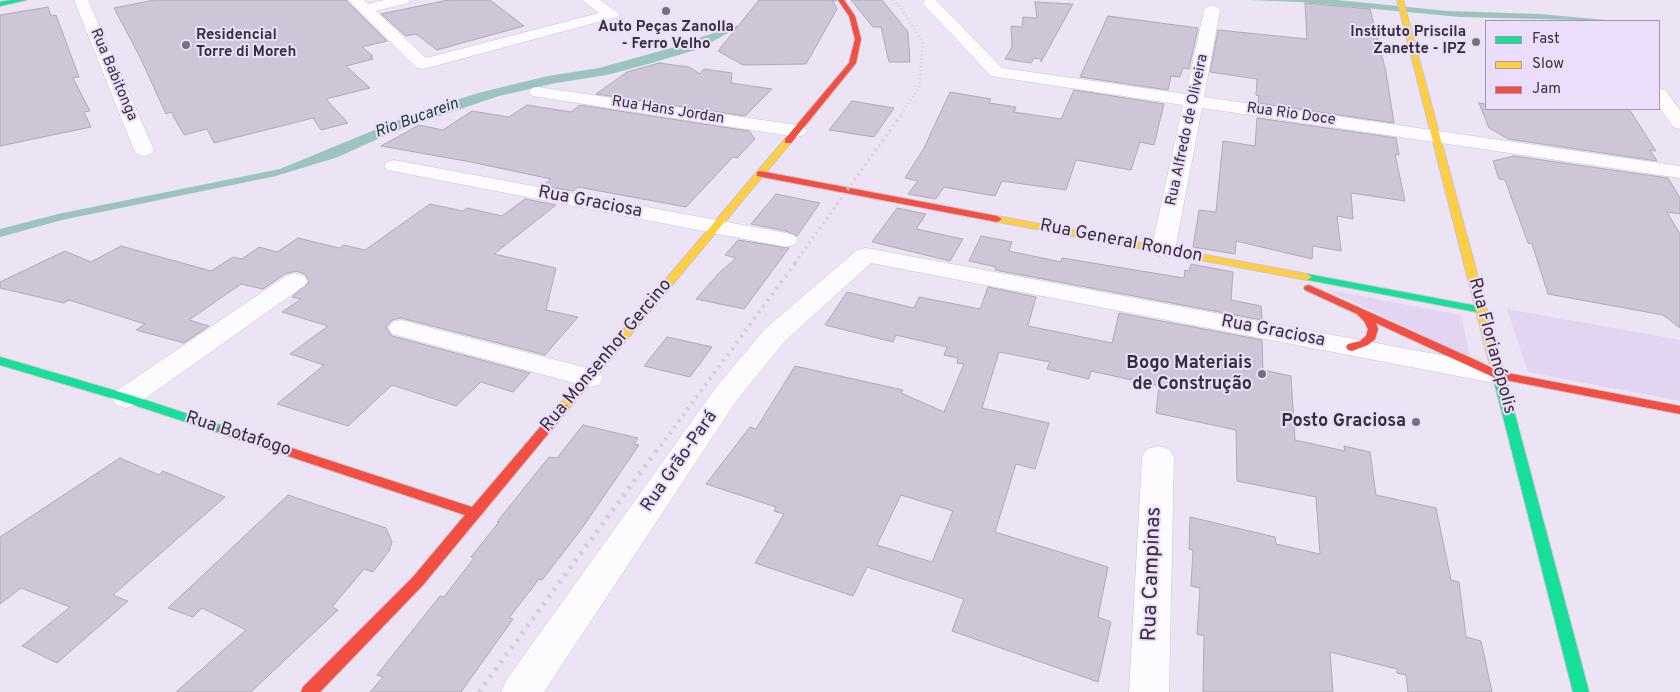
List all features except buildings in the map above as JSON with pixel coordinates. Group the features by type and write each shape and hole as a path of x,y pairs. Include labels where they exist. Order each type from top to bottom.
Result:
{"main road":[{"path":"0,4 23,0"},
{"name":"Rua Florianópolis","path":"1401,0 1581,692"},
{"name":"Rua Monsenhor Gercino","path":"309,692 418,581 797,131 852,63 858,39 854,21 843,2"},
{"name":"Rua General Rondon","path":"760,174 1482,310"},
{"path":"1262,268 1498,375"},
{"path":"1352,347 1364,344 1371,337 1373,329 1369,320 1360,311"},
{"name":"Rua Botafogo","path":"0,361 126,398 476,513"},
{"name":"Rua Graciosa","path":"1498,375 1680,410"}],"street":[{"name":"Rua Babitonga","path":"81,0 144,150"},
{"path":"360,4 403,0"},
{"path":"360,4 423,64 612,14 590,0"},
{"name":"Rua Rio Doce","path":"930,3 997,72 1680,172"},
{"name":"Rua Alfredo de Oliveira","path":"1163,250 1212,10"},
{"name":"Rua Hans Jordan","path":"538,92 797,131"},
{"path":"1660,95 1680,123"},
{"name":"Rua Graciosa","path":"394,166 786,240"},
{"name":"Rua Graciosa","path":"866,255 1498,375"},
{"name":"Rua Grão-Pará","path":"521,692 727,393 774,335 866,255"},
{"path":"126,398 295,281"},
{"path":"401,328 589,378"},
{"name":"Rua Campinas","path":"1148,692 1158,456"}],"shaded area":[{"path":"1328,290 1461,315 1470,357"},
{"path":"1507,309 1680,340 1680,401 1528,372"}],"water":[{"name":"Rio Bucarein","path":"819,0 840,0 730,32 699,49 648,64 607,75 556,83 499,96 395,131 338,157 276,176 62,220 0,237 0,229 58,214 280,169 423,110 482,92 548,76 599,68 682,45 701,37"},
{"path":"1248,0 1337,0 1448,11 1540,14 1605,20 1460,17 1301,2"}],"railway":[{"path":"893,0 901,8 923,43 919,88 900,116"},
{"path":"795,263 901,115"},
{"path":"656,452 796,262"},
{"path":"479,692 657,450"}],"traffic: fast":[{"path":"0,4 23,0"},
{"path":"1307,277 1482,310"},
{"path":"0,361 126,398 223,430"},
{"path":"1500,381 1581,692"}],"traffic: slow":[{"path":"1400,0 1500,381"},
{"path":"563,408 788,141"},
{"path":"997,219 1307,277"}],"traffic: jam":[{"path":"788,141 852,63 858,39 852,16 841,0"},
{"path":"760,174 997,219"},
{"path":"1309,288 1499,375 1680,410"},
{"path":"1352,347 1364,343 1371,337 1373,329 1369,320 1360,311"},
{"path":"309,692 418,581 563,408"},
{"path":"223,430 475,513"}],"place":[{"name":"Auto Peças Zanolla - Ferro Velho","path":"666,11"},
{"name":"Instituto Priscila Zanette - IPZ","path":"1476,42"},
{"name":"Residencial Torre di Moreh","path":"186,45"},
{"name":"Bogo Materiais de Construção","path":"1262,374"},
{"name":"Posto Graciosa","path":"1416,422"}]}
